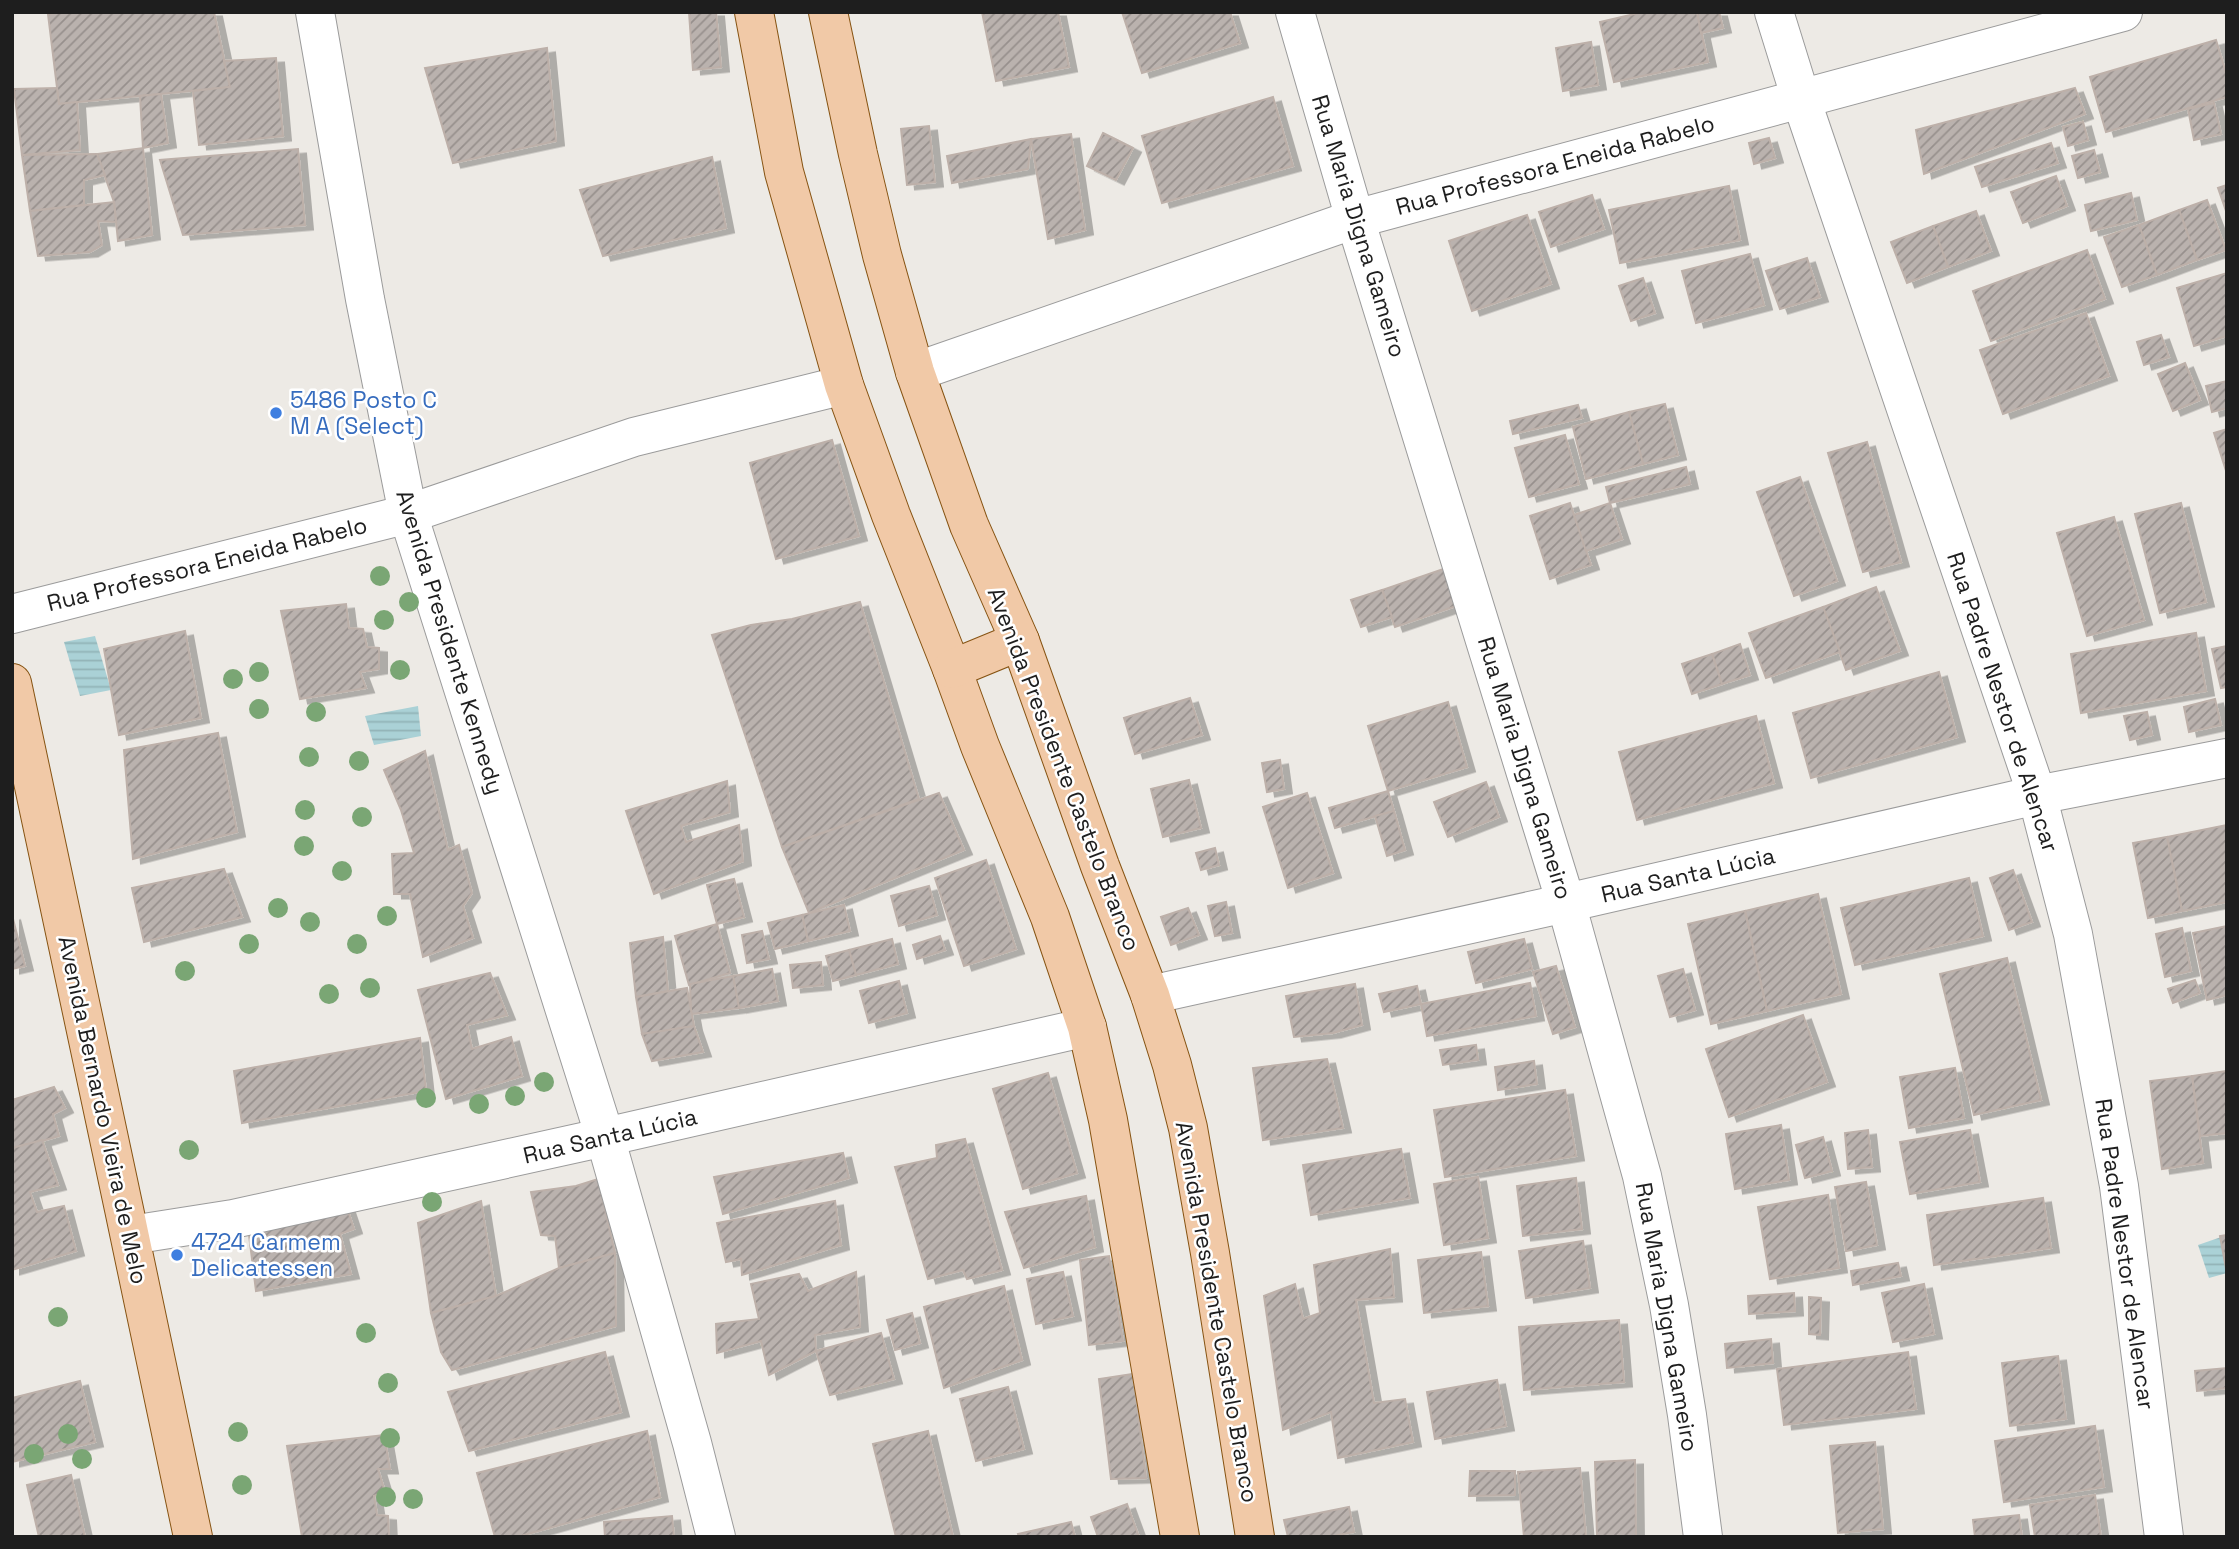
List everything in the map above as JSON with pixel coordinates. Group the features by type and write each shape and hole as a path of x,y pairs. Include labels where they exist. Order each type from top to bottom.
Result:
{"main road":[{"path":"754,12 784,172 844,385 980,746 1050,916 1087,1027 1108,1120 1180,1537"},
{"name":"Avenida Presidente Castelo Branco","path":"828,12 876,230 915,372 969,525 1020,641 1100,866 1150,995 1172,1065 1188,1128 1210,1253 1255,1537"},
{"path":"952,669 1020,641"},
{"name":"Avenida Bernardo Vieira de Melo","path":"12,683 193,1537"}],"street":[{"name":"Avenida Presidente Kennedy","path":"315,12 365,299 408,514 605,1138 716,1537"},
{"name":"Rua Maria Digna Gameiro","path":"1295,12 1355,219 1566,903 1638,1163 1674,1333 1703,1537"},
{"name":"Rua Padre Nestor de Alencar","path":"1774,12 1801,99 2037,795 2073,934 2119,1186 2164,1537"},
{"name":"Rua Professora Eneida Rabelo","path":"915,372 1355,219 2123,12"},
{"name":"Rua Professora Eneida Rabelo","path":"12,614 408,514 634,437 844,385"},
{"name":"Rua Santa Lúcia","path":"1150,995 2037,795 2227,758"},
{"name":"Rua Santa Lúcia","path":"131,1235 233,1219 605,1138 1087,1027"}],"water":[{"path":"95,636 111,690 80,696 64,642"},
{"path":"418,706 421,736 374,745 365,716"},
{"path":"2227,1235 2227,1273 2209,1278 2198,1245"}],"building":[{"path":"214,12 230,87 59,104 48,14"},
{"path":"689,12 716,12 721,67 693,70"},
{"path":"982,12 1058,12 1069,67 996,81"},
{"path":"1122,12 1230,12 1240,43 1142,73"},
{"path":"1643,12 1697,12 1708,62 1614,82 1600,22"},
{"path":"1697,12 1719,12 1723,28 1701,33"},
{"path":"2216,40 2227,76 2227,97 2106,132 2090,77"},
{"path":"1591,42 1598,85 1563,91 1556,48"},
{"path":"547,48 556,141 453,163 425,68"},
{"path":"276,58 283,136 199,145 193,91 230,87 224,61"},
{"path":"57,88 59,104 77,102 80,150 22,155 14,89"},
{"path":"2075,88 2085,114 1924,174 1916,130"},
{"path":"161,94 168,143 143,148 140,96"},
{"path":"1273,97 1293,166 1162,203 1142,136"},
{"path":"2214,103 2221,134 2194,140 2188,109"},
{"path":"2083,122 2088,140 2068,146 2063,127"},
{"path":"929,126 935,182 907,185 901,129"},
{"path":"1103,133 1133,148 1116,180 1087,166"},
{"path":"1071,134 1085,230 1048,239 1031,139"},
{"path":"1769,138 1775,158 1754,164 1749,143"},
{"path":"1031,139 1028,169 952,183 947,156"},
{"path":"2051,143 2058,163 1982,187 1975,167"},
{"path":"143,148 152,235 118,241 114,202 97,154"},
{"path":"298,149 305,225 183,235 160,160"},
{"path":"2094,150 2100,172 2078,178 2072,156"},
{"path":"97,154 105,175 84,180 84,205 30,211 22,155"},
{"path":"712,157 726,228 603,256 580,190"},
{"path":"2056,176 2067,206 2023,223 2011,192"},
{"path":"2227,185 2227,211 2226,211 2218,188"},
{"path":"1729,186 1740,240 1620,263 1609,210"},
{"path":"2131,193 2137,220 2091,231 2085,205"},
{"path":"1592,195 1604,229 1551,247 1539,212"},
{"path":"2207,200 2226,250 2197,260 2179,210"},
{"path":"114,202 116,222 98,221 102,245 90,252 38,256 30,211"},
{"path":"2179,210 2197,260 2157,275 2139,225"},
{"path":"1976,211 1991,251 1948,267 1933,226"},
{"path":"1527,215 1551,284 1472,311 1449,241"},
{"path":"2139,225 2157,275 2122,287 2104,237"},
{"path":"1933,226 1948,267 1907,283 1891,242"},
{"path":"2087,250 2105,299 1991,341 1973,291"},
{"path":"1750,254 1764,305 1696,323 1682,271"},
{"path":"1807,258 1820,297 1780,309 1766,271"},
{"path":"2227,273 2227,336 2194,346 2177,288"},
{"path":"1643,278 1655,313 1631,321 1619,286"},
{"path":"2086,313 2109,376 2003,414 1980,350"},
{"path":"2161,335 2169,357 2144,365 2137,342"},
{"path":"2185,363 2200,400 2173,411 2158,374"},
{"path":"2227,381 2227,408 2212,412 2206,386"},
{"path":"1665,404 1678,455 1643,464 1629,412"},
{"path":"1578,405 1582,418 1513,434 1510,421"},
{"path":"1629,412 1643,464 1586,479 1573,427"},
{"path":"2227,429 2227,474 2214,433"},
{"path":"1565,435 1579,484 1529,497 1515,448"},
{"path":"832,440 859,536 776,559 750,463"},
{"path":"1867,442 1901,562 1863,572 1828,453"},
{"path":"1686,467 1690,484 1610,503 1606,487"},
{"path":"1800,477 1837,581 1794,596 1757,492"},
{"path":"1570,503 1591,565 1550,579 1530,516"},
{"path":"1610,503 1622,539 1586,551 1574,515"},
{"path":"2181,503 2206,602 2160,613 2135,514"},
{"path":"2114,517 2144,620 2087,636 2057,533"},
{"path":"1452,566 1465,603 1395,627 1382,590"},
{"path":"1876,587 1900,651 1846,670 1823,607"},
{"path":"1382,590 1392,617 1361,627 1351,600"},
{"path":"860,602 919,799 782,847 712,635"},
{"path":"346,604 349,628 363,629 367,647 379,648 379,669 360,672 366,688 300,699 281,611"},
{"path":"1823,607 1840,652 1766,678 1749,633"},
{"path":"185,631 201,718 119,735 104,649"},
{"path":"2196,633 2206,691 2081,713 2071,654"},
{"path":"1740,644 1750,675 1722,684 1712,654"},
{"path":"2227,646 2227,687 2221,688 2212,649"},
{"path":"1712,654 1722,684 1692,694 1682,664"},
{"path":"1939,672 1957,737 1811,778 1793,713"},
{"path":"1190,698 1202,735 1135,754 1124,718"},
{"path":"2215,699 2221,725 2189,732 2184,707"},
{"path":"1448,702 1467,767 1388,791 1368,726"},
{"path":"2147,712 2152,735 2130,740 2124,716"},
{"path":"1756,716 1774,783 1637,820 1619,752"},
{"path":"218,733 237,832 133,859 124,750"},
{"path":"425,751 448,850 459,845 472,893 463,906 473,938 423,957 410,894 394,894 392,854 414,853 401,810 384,770"},
{"path":"1280,760 1284,789 1267,792 1262,763"},
{"path":"1189,780 1201,828 1163,837 1151,789"},
{"path":"727,781 730,812 681,826 686,842 739,825 743,861 654,894 626,811"},
{"path":"1486,782 1499,817 1448,837 1434,802"},
{"path":"1388,791 1394,811 1335,828 1329,808"},
{"path":"939,793 964,850 809,913 782,847"},
{"path":"1307,793 1333,873 1288,888 1263,807"},
{"path":"1394,811 1405,850 1387,856 1375,816"},
{"path":"2227,825 2227,902 2182,911 2167,837"},
{"path":"2167,837 2182,911 2148,918 2133,843"},
{"path":"1215,848 1219,865 1201,870 1196,853"},
{"path":"986,860 1016,949 964,966 935,878"},
{"path":"224,869 242,917 144,942 132,888"},
{"path":"2013,870 2032,922 2009,930 1990,878"},
{"path":"1969,878 1983,936 1855,965 1841,908"},
{"path":"734,879 744,917 717,924 707,885"},
{"path":"929,886 937,915 899,926 891,896"},
{"path":"1818,894 1841,994 1767,1011 1745,911"},
{"path":"1226,902 1232,933 1215,936 1208,906"},
{"path":"844,905 850,931 808,941 802,915"},
{"path":"1188,908 1199,935 1171,945 1161,917"},
{"path":"1745,911 1767,1011 1711,1024 1688,924"},
{"path":"12,915 25,966 12,969"},
{"path":"802,915 808,941 775,949 768,923"},
{"path":"717,924 730,973 689,985 675,936"},
{"path":"2227,926 2227,995 2207,1000 2193,933"},
{"path":"2182,928 2191,971 2165,977 2156,934"},
{"path":"762,931 769,959 747,963 742,935"},
{"path":"940,936 945,950 917,959 913,945"},
{"path":"663,937 668,991 636,997 630,943"},
{"path":"892,939 898,964 856,975 849,950"},
{"path":"1524,939 1532,969 1476,983 1468,952"},
{"path":"849,950 856,975 833,981 826,956"},
{"path":"2007,958 2041,1100 1974,1115 1940,974"},
{"path":"821,962 823,985 793,988 790,965"},
{"path":"1556,966 1575,1027 1553,1034 1533,972"},
{"path":"772,969 778,1001 739,1008 733,976"},
{"path":"1683,969 1695,1010 1670,1017 1658,976"},
{"path":"490,973 507,1015 467,1025 472,1049 511,1037 522,1076 446,1099 418,990"},
{"path":"733,976 739,1008 691,1014 690,984"},
{"path":"2195,980 2200,993 2173,1003 2168,989"},
{"path":"899,981 907,1013 869,1023 860,991"},
{"path":"1530,983 1536,1016 1427,1036 1421,1004"},
{"path":"1355,984 1362,1025 1333,1033 1294,1037 1286,996"},
{"path":"1417,986 1421,1004 1384,1012 1379,994"},
{"path":"687,988 694,1026 642,1034 636,997"},
{"path":"1803,1015 1827,1082 1729,1117 1706,1049"},
{"path":"694,1026 703,1052 652,1061 642,1034"},
{"path":"420,1038 426,1091 242,1123 234,1071"},
{"path":"1476,1045 1478,1060 1443,1065 1440,1050"},
{"path":"1327,1059 1343,1128 1263,1140 1253,1068"},
{"path":"1534,1061 1537,1084 1498,1090 1495,1067"},
{"path":"1955,1068 1964,1118 1909,1128 1900,1077"},
{"path":"2227,1071 2227,1133 2200,1136 2192,1076"},
{"path":"1048,1073 1077,1173 1023,1189 993,1089"},
{"path":"2192,1076 2203,1163 2162,1169 2150,1081"},
{"path":"54,1087 65,1108 53,1114 59,1136 12,1150 12,1100"},
{"path":"1565,1090 1576,1156 1445,1177 1434,1110"},
{"path":"1781,1125 1789,1180 1735,1189 1726,1134"},
{"path":"1868,1130 1872,1167 1848,1169 1845,1133"},
{"path":"1970,1130 1980,1182 1910,1194 1900,1142"},
{"path":"1823,1137 1832,1171 1805,1178 1796,1145"},
{"path":"965,1139 1002,1270 967,1279 963,1270 928,1279 895,1167 937,1158 936,1145"},
{"path":"42,1140 58,1185 30,1192 37,1212 64,1206 76,1251 12,1270 12,1148"},
{"path":"1401,1149 1410,1198 1311,1215 1303,1165"},
{"path":"843,1153 849,1178 723,1214 714,1177"},
{"path":"1478,1177 1488,1238 1444,1245 1434,1184"},
{"path":"1576,1178 1582,1229 1523,1236 1517,1186"},
{"path":"598,1179 615,1253 559,1268 555,1236 541,1235 531,1192 576,1186"},
{"path":"1866,1182 1877,1245 1846,1251 1835,1187"},
{"path":"1828,1195 1839,1268 1770,1279 1758,1207"},
{"path":"1086,1196 1095,1247 1024,1268 1005,1212"},
{"path":"2043,1198 2051,1248 1934,1265 1927,1215"},
{"path":"344,1199 354,1229 340,1234 351,1274 256,1291 247,1219"},
{"path":"481,1201 496,1296 431,1313 418,1223"},
{"path":"835,1201 841,1245 742,1275 741,1259 726,1262 717,1223"},
{"path":"2227,1235 2227,1274 2220,1236"},
{"path":"1583,1241 1590,1288 1526,1298 1519,1251"},
{"path":"1390,1249 1394,1297 1356,1300 1374,1403 1405,1399 1413,1442 1338,1458 1331,1412 1283,1430 1264,1296 1295,1284 1303,1319 1320,1313 1314,1265"},
{"path":"1481,1252 1488,1306 1424,1313 1418,1260"},
{"path":"615,1253 616,1326 452,1370 441,1352 431,1313 496,1296 559,1268"},
{"path":"1109,1256 1123,1341 1089,1345 1080,1260"},
{"path":"1898,1263 1901,1276 1853,1285 1851,1271"},
{"path":"856,1272 860,1327 815,1335 816,1351 769,1375 761,1341 717,1353 716,1324 759,1319 751,1284 799,1274 808,1291"},
{"path":"1063,1272 1073,1316 1036,1324 1027,1279"},
{"path":"1924,1284 1934,1334 1893,1342 1882,1293"},
{"path":"1004,1286 1022,1360 944,1388 924,1307"},
{"path":"1794,1293 1795,1311 1749,1314 1748,1296"},
{"path":"1809,1297 1821,1298 1820,1335 1809,1334"},
{"path":"912,1313 920,1343 895,1350 887,1320"},
{"path":"1619,1320 1624,1382 1524,1390 1519,1327"},
{"path":"881,1333 894,1379 830,1395 816,1351"},
{"path":"1771,1339 1773,1363 1727,1368 1725,1344"},
{"path":"605,1352 621,1412 469,1451 448,1392"},
{"path":"1908,1352 1916,1409 1784,1425 1777,1369"},
{"path":"2058,1356 2066,1419 2010,1426 2002,1363"},
{"path":"2227,1368 2227,1388 2197,1391 2195,1371"},
{"path":"1133,1374 1146,1478 1111,1479 1099,1379"},
{"path":"1497,1380 1506,1426 1435,1439 1427,1392"},
{"path":"80,1381 95,1442 12,1462 12,1398"},
{"path":"1008,1387 1024,1449 976,1461 960,1399"},
{"path":"2095,1426 2104,1487 2004,1502 1995,1441"},
{"path":"647,1431 660,1497 517,1537 495,1537 477,1473"},
{"path":"928,1431 953,1537 896,1537 873,1444"},
{"path":"384,1435 390,1469 378,1469 385,1492 374,1496 377,1515 388,1516 389,1537 302,1537 287,1446"},
{"path":"1875,1442 1883,1529 1838,1533 1830,1446"},
{"path":"1635,1460 1636,1537 1597,1537 1595,1462"},
{"path":"1580,1468 1586,1537 1524,1537 1518,1472"},
{"path":"1470,1471 1515,1471 1515,1495 1469,1496"},
{"path":"71,1475 85,1537 39,1537 27,1485"},
{"path":"2095,1495 2101,1537 2035,1537 2030,1505"},
{"path":"1127,1504 1139,1537 1098,1537 1091,1517"},
{"path":"1349,1507 1354,1532 1328,1537 1288,1537 1284,1520"},
{"path":"2019,1515 2022,1537 1975,1537 1973,1520"},
{"path":"672,1516 674,1537 605,1537 604,1522"},
{"path":"1071,1522 1075,1537 1019,1537 1018,1534"}],"place":[{"name":"5486 Posto C M A (Select)","path":"276,413"},
{"name":"4724 Carmem Delicatessen","path":"177,1255"}]}
